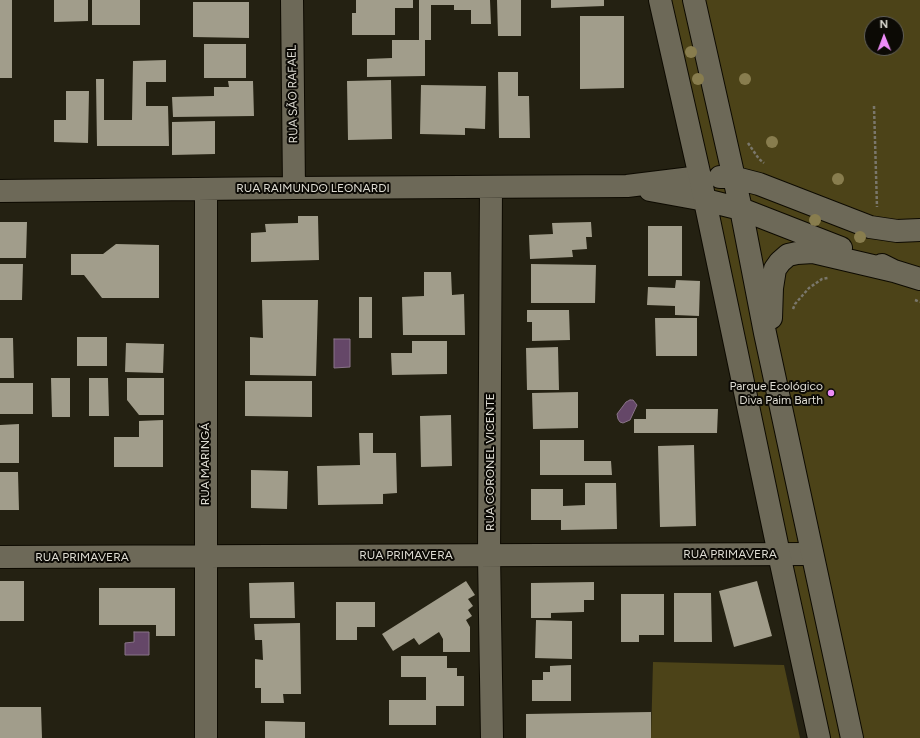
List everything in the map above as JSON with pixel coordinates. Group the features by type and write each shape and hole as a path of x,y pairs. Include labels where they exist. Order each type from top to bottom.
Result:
{"street":[{"name":"RUA SÃO RAFAEL","path":"292,0 294,188"},
{"path":"660,0 705,200 778,554 819,738"},
{"path":"694,0 740,209 852,738"},
{"name":"RUA RAIMUNDO LEONARDI","path":"0,191 627,186 700,177 732,177 759,184 870,227 897,231 920,230"},
{"name":"RUA RAIMUNDO LEONARDI","path":"627,186 705,200 740,209 864,257 894,271"},
{"name":"RUA CORONEL VICENTE","path":"491,187 490,555 492,738"},
{"name":"RUA MARINGÁ","path":"206,189 206,738"},
{"path":"774,371 771,308 772,288 775,269 788,255 813,252 894,271 920,279"},
{"name":"RUA PRIMAVERA","path":"0,557 812,554"}],"path":[{"path":"874,106 877,210"},
{"path":"747,142 765,165"},
{"path":"870,207 882,211"},
{"path":"792,311 795,304 809,288 822,279 832,276"},
{"path":"913,300 920,302"}],"shaded area":[{"name":"Parque Ecológico Diva Paim Barth","path":"663,0 920,0 920,738 811,738"},
{"path":"334,339 350,339 350,367 334,368"},
{"path":"633,400 637,405 630,420 623,423 620,422 617,414 626,402"},
{"path":"134,632 149,632 149,655 125,655 125,643 134,642"},
{"path":"653,662 784,665 800,738 651,738"}],"building":[{"path":"0,0 12,0 12,78 0,78"},
{"path":"54,0 88,0 88,21 54,22"},
{"path":"92,0 140,0 140,25 92,25"},
{"path":"356,0 413,0 413,8 395,8 395,35 352,35 352,13 356,13"},
{"path":"419,0 490,0 491,24 471,24 471,10 454,10 454,5 431,5 431,40 425,40 425,76 367,77 367,59 392,58 392,40 419,40"},
{"path":"497,0 521,0 521,36 498,36"},
{"path":"551,0 604,0 604,6 551,8"},
{"path":"193,2 249,2 249,38 193,37"},
{"path":"580,16 624,16 624,88 580,89"},
{"path":"204,44 246,44 246,78 204,78"},
{"path":"166,60 166,82 146,82 146,106 168,106 169,146 97,146 96,79 104,79 104,120 132,120 133,61"},
{"path":"498,72 518,72 518,96 529,96 530,138 499,138"},
{"path":"391,80 392,139 348,140 347,81"},
{"path":"228,81 253,81 254,116 173,117 172,97 214,96 214,87 229,87"},
{"path":"421,85 486,86 485,129 465,128 465,135 420,134"},
{"path":"66,91 89,91 88,143 54,142 54,120 66,120"},
{"path":"215,121 215,154 172,155 172,122"},
{"path":"298,216 318,216 319,260 251,262 251,233 266,232 265,224 298,223"},
{"path":"0,222 27,222 26,258 0,258"},
{"path":"591,222 592,237 586,237 587,249 572,250 573,257 530,259 529,235 553,234 552,223"},
{"path":"648,226 682,226 682,276 648,276"},
{"path":"116,244 159,245 159,298 102,298 84,275 71,275 71,254 103,254"},
{"path":"0,264 23,264 22,300 0,300"},
{"path":"531,264 596,265 595,303 531,303"},
{"path":"424,272 451,272 452,295 464,294 465,335 403,335 402,297 424,296"},
{"path":"676,280 700,281 699,316 675,315 675,306 647,305 648,287 675,288"},
{"path":"359,297 372,297 372,338 359,338"},
{"path":"262,300 318,300 316,376 250,375 250,337 263,338"},
{"path":"527,310 569,310 570,340 532,341 532,322 527,322"},
{"path":"655,318 697,318 697,356 656,356"},
{"path":"77,337 107,337 107,366 77,366"},
{"path":"0,338 13,338 14,378 0,378"},
{"path":"412,341 447,341 447,374 392,375 391,353 412,353"},
{"path":"126,343 164,344 163,373 125,372"},
{"path":"558,347 559,390 527,390 526,348"},
{"path":"51,378 70,378 70,417 52,417"},
{"path":"89,378 108,378 109,416 89,416"},
{"path":"127,378 164,378 164,415 139,415 127,400"},
{"path":"245,381 312,381 312,417 245,416"},
{"path":"0,383 33,383 33,414 0,414"},
{"path":"578,392 578,428 533,429 532,393"},
{"path":"646,409 718,409 717,433 634,433 634,419 646,419"},
{"path":"451,415 452,466 421,467 420,416"},
{"path":"163,420 163,467 114,467 114,437 139,437 139,421"},
{"path":"19,424 19,463 0,463 0,425"},
{"path":"359,433 373,433 373,453 396,453 397,493 383,494 383,504 318,505 317,466 360,465"},
{"path":"540,440 584,440 584,461 611,461 612,475 540,475"},
{"path":"694,445 696,526 660,527 658,446"},
{"path":"251,470 288,471 287,509 251,508"},
{"path":"0,472 18,472 19,510 0,510"},
{"path":"585,483 616,483 617,529 561,530 561,520 531,520 531,489 563,489 563,506 585,505"},
{"path":"0,581 24,581 24,621 0,621"},
{"path":"466,581 475,595 468,599 473,606 468,610 472,616 466,620 470,627 470,652 443,652 443,639 439,632 419,645 414,638 393,651 382,634"},
{"path":"757,581 772,636 734,647 719,591"},
{"path":"294,582 295,618 250,618 249,583"},
{"path":"594,582 594,600 584,600 584,612 551,613 551,618 531,618 531,583"},
{"path":"99,588 175,588 175,636 156,636 156,625 99,625"},
{"path":"674,593 711,593 712,642 674,642"},
{"path":"621,594 664,594 664,635 639,635 639,642 621,642"},
{"path":"336,602 375,602 375,627 357,627 357,640 336,640"},
{"path":"536,620 572,621 572,659 535,658"},
{"path":"300,623 301,694 283,694 284,703 261,703 261,688 255,688 255,659 263,660 262,640 255,640 254,624"},
{"path":"401,656 447,656 447,668 457,668 457,676 464,676 464,706 436,706 436,725 389,725 389,700 426,700 426,677 401,677"},
{"path":"571,665 571,701 532,701 532,680 543,680 543,672 550,672 550,666"},
{"path":"0,707 41,707 42,738 0,738"},
{"path":"651,712 651,738 526,738 526,714"},
{"path":"265,721 305,722 305,738 265,738"}],"place":[{"name":"Parque Ecológico Diva Paim Barth","path":"831,393"}]}
